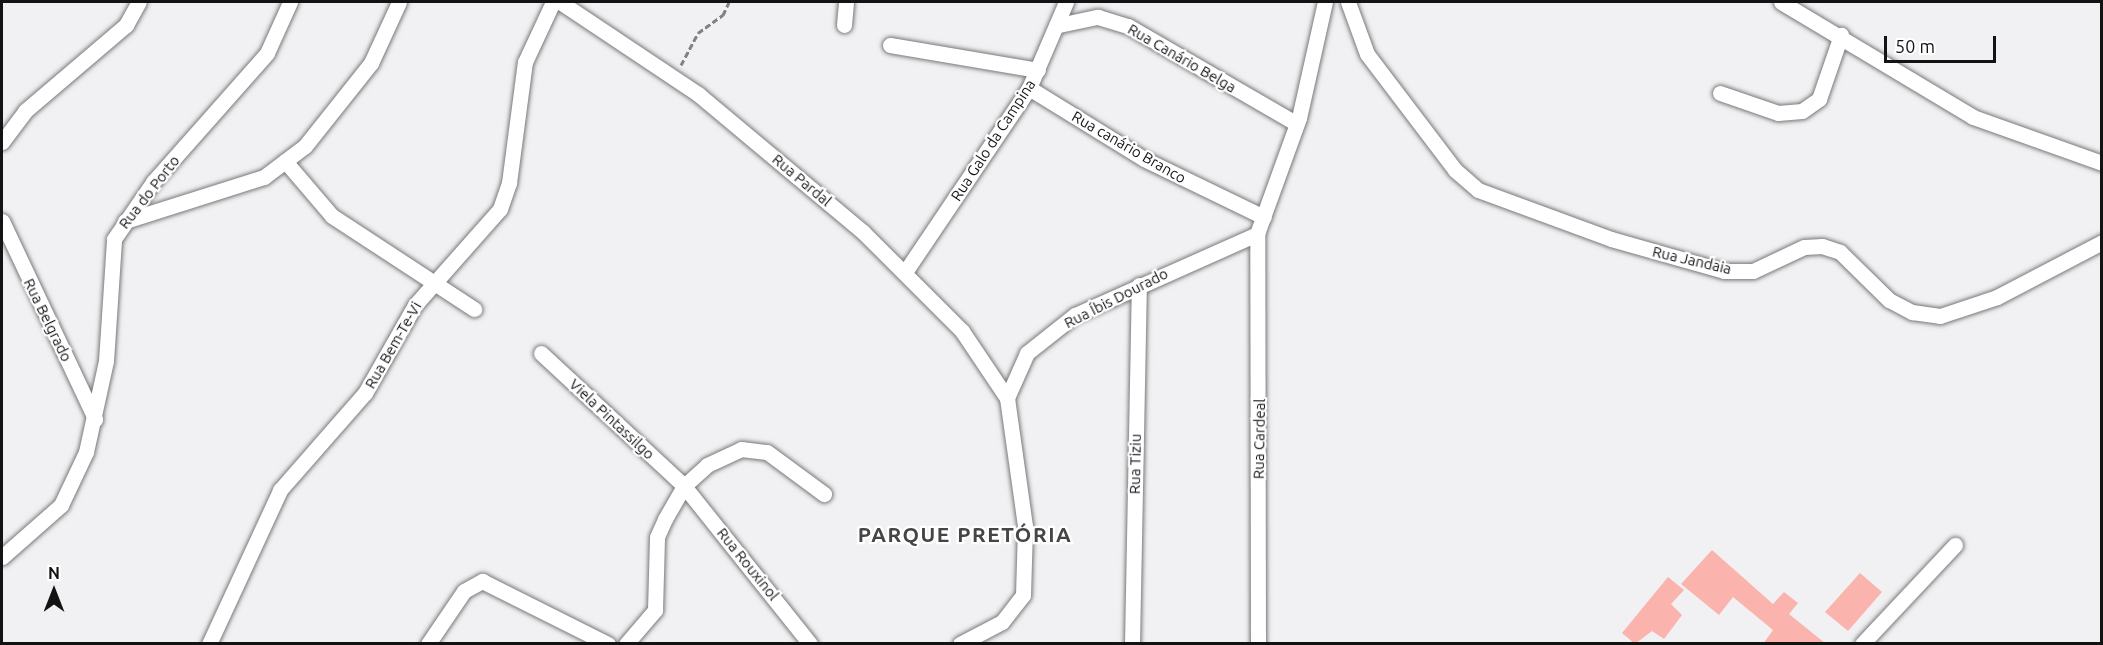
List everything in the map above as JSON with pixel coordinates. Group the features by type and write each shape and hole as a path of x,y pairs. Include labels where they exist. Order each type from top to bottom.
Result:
{"street":[{"path":"2,141 25,111 126,25 139,2"},
{"name":"Rua do Porto","path":"2,557 61,505 86,452 106,361 114,238 125,221 267,53 290,2"},
{"path":"125,221 264,177 285,161 336,111 371,63 399,2"},
{"name":"Rua Bem-Te-Vi","path":"209,644 270,505 365,393 433,283 500,209 509,183 525,62 553,2"},
{"name":"Rua Pardal","path":"560,2 675,77 905,272 962,331 1007,398"},
{"path":"844,25 846,2"},
{"name":"Rua Galo da Campina","path":"905,272 1029,88 1059,25 1066,2"},
{"path":"1257,234 1298,124 1325,2"},
{"name":"Rua Jandaia","path":"1348,2 1366,54 1455,170 1478,190 1611,239 1724,271 1753,271 1804,247 1822,246 1840,252 1889,300 1911,312 1940,316 1997,297 2102,242"},
{"path":"1781,2 1842,35 1973,117 2102,163"},
{"name":"Rua Canário Belga","path":"1059,25 1098,17 1128,26 1298,124"},
{"path":"1720,93 1778,113 1802,111 1819,99 1842,35"},
{"path":"890,45 1038,70"},
{"name":"Rua canário Branco","path":"1029,88 1144,159 1264,218"},
{"path":"285,161 332,216 474,309"},
{"name":"Rua Belgrado","path":"2,221 94,418"},
{"name":"Rua Íbis Dourado","path":"1007,398 1028,353 1046,336 1075,315 1257,234"},
{"name":"Rua Cardeal","path":"1257,234 1258,644"},
{"name":"Rua Tiziu","path":"1132,644 1138,285"},
{"name":"Viela Pintassilgo","path":"541,353 684,486"},
{"path":"960,644 1002,622 1018,605 1026,585 1025,526 1007,398"},
{"path":"626,644 655,610 657,537 684,486 729,453 756,449 780,460 824,494"},
{"name":"Rua Rouxinol","path":"684,486 810,644"},
{"path":"1862,644 1955,545"},
{"path":"428,644 474,582 488,582 608,644"}],"path":[{"path":"675,77 699,33 723,15 729,2"}],"building":[{"path":"1712,550 1773,604 1784,592 1798,603 1789,614 1826,644 1763,644 1773,630 1733,597 1719,615 1681,584"},
{"path":"1860,573 1882,592 1848,631 1825,612"},
{"path":"1668,577 1684,590 1671,604 1682,615 1664,639 1652,631 1635,644 1622,633"}],"district":[{"name":"PARQUE PRETÓRIA","path":"965,534"}]}
